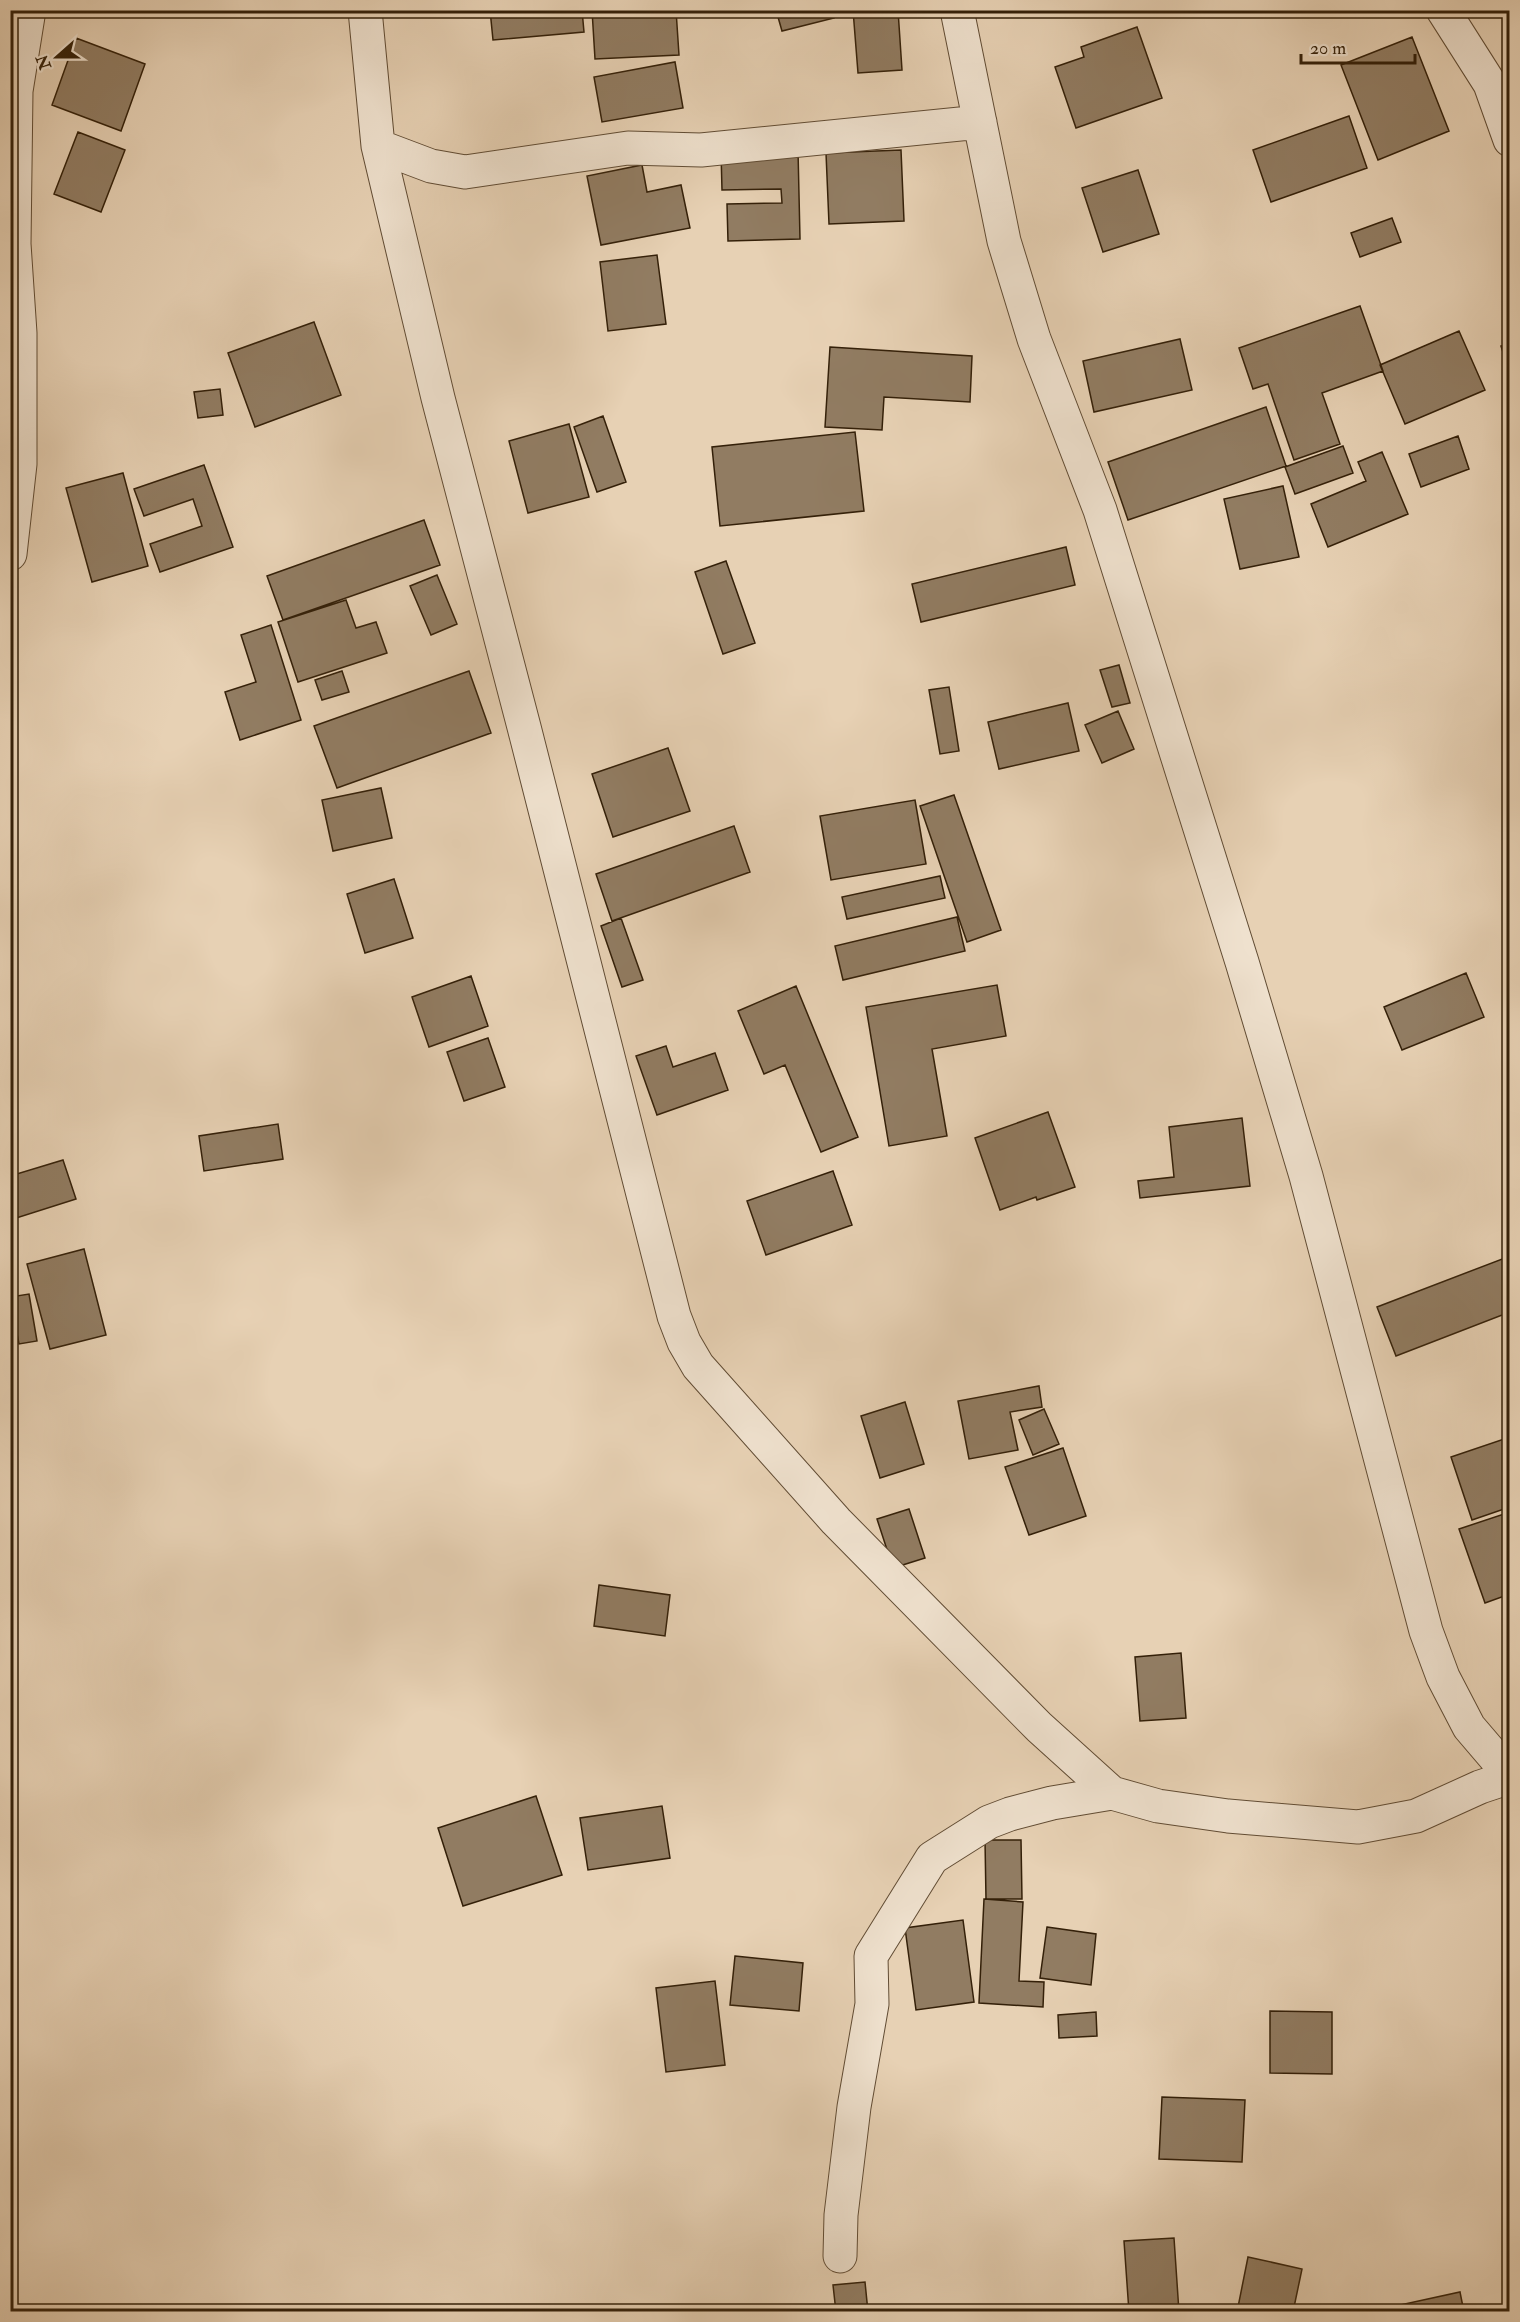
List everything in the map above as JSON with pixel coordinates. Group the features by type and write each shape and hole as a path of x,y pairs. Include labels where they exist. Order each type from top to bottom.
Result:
{"street":[{"path":"10,554 21,464 20,333 14,244 16,91 29,10"},
{"path":"365,10 378,146 438,398 674,1316 684,1342 698,1366 836,1521 1039,1726 1112,1793"},
{"path":"840,2256 841,2215 854,2107 872,2004 872,1956 932,1858 988,1822 1010,1814 1052,1803 1112,1793 1170,1808 1228,1816 1358,1827 1416,1816 1509,1776 1468,1727 1443,1677 1426,1631 1303,1165 1242,962 1100,510 1034,339 1004,241 957,10"},
{"path":"1443,10 1490,84 1509,140"},
{"path":"378,146 431,166 465,172 628,148 701,150 980,122"}],"building":[{"path":"490,10 582,10 584,32 493,40"},
{"path":"592,10 676,10 679,55 595,59"},
{"path":"776,10 832,10 834,18 782,31"},
{"path":"853,10 898,10 902,70 858,73"},
{"path":"1137,27 1162,98 1076,128 1055,67 1084,57 1081,47"},
{"path":"1412,37 1449,131 1378,160 1341,65"},
{"path":"76,38 145,64 121,131 52,105"},
{"path":"675,62 683,108 602,122 594,77"},
{"path":"1349,116 1367,168 1271,202 1253,150"},
{"path":"78,132 125,150 101,212 54,194"},
{"path":"798,150 800,239 728,241 727,204 782,203 781,189 722,190 721,152"},
{"path":"901,150 904,221 829,224 826,153"},
{"path":"642,165 647,192 681,185 690,228 601,245 587,176"},
{"path":"1138,170 1159,234 1103,252 1082,188"},
{"path":"1392,218 1401,242 1360,257 1351,233"},
{"path":"657,255 666,324 608,331 600,262"},
{"path":"1360,306 1383,371 1322,393 1340,444 1294,460 1268,384 1253,389 1239,348"},
{"path":"314,322 341,395 255,427 228,353"},
{"path":"1459,331 1485,390 1405,424 1380,365"},
{"path":"1180,339 1192,390 1094,412 1083,361"},
{"path":"1510,344 1510,374 1501,346"},
{"path":"830,347 972,356 970,402 884,397 882,430 825,427"},
{"path":"220,389 223,415 198,418 194,392"},
{"path":"1266,407 1286,466 1128,520 1108,462"},
{"path":"603,416 626,482 597,492 574,427"},
{"path":"569,424 589,497 528,513 509,441"},
{"path":"855,432 864,511 720,526 712,447"},
{"path":"1458,436 1469,469 1421,487 1409,454"},
{"path":"1343,446 1353,473 1295,494 1285,467"},
{"path":"1382,452 1408,514 1328,547 1311,504 1366,481 1358,462"},
{"path":"204,465 233,547 160,572 150,544 202,526 193,499 144,516 134,489"},
{"path":"123,473 148,566 92,582 66,488"},
{"path":"1283,486 1299,557 1240,569 1224,499"},
{"path":"424,520 440,565 283,620 267,576"},
{"path":"1066,547 1075,585 921,622 912,584"},
{"path":"726,561 755,643 723,654 695,572"},
{"path":"437,575 457,624 431,635 410,586"},
{"path":"346,600 356,628 376,622 387,653 298,682 278,622"},
{"path":"271,625 301,720 240,740 225,692 256,682 241,635"},
{"path":"1119,665 1130,703 1112,707 1100,670"},
{"path":"342,671 349,692 322,700 315,680"},
{"path":"469,671 491,733 337,788 314,726"},
{"path":"949,687 959,751 940,754 929,690"},
{"path":"1068,703 1079,751 999,769 988,722"},
{"path":"1118,711 1134,749 1102,763 1085,725"},
{"path":"668,748 690,811 613,837 592,774"},
{"path":"381,788 392,838 333,851 322,800"},
{"path":"954,795 1001,930 967,942 920,806"},
{"path":"915,800 926,864 831,880 820,816"},
{"path":"734,826 750,872 612,921 596,874"},
{"path":"940,876 945,898 847,919 842,897"},
{"path":"394,879 413,938 365,953 347,894"},
{"path":"957,917 965,951 843,980 835,946"},
{"path":"621,918 643,980 622,987 601,926"},
{"path":"1466,973 1484,1017 1402,1050 1384,1007"},
{"path":"471,976 488,1026 429,1047 412,997"},
{"path":"997,985 1006,1036 932,1049 947,1136 889,1146 866,1007"},
{"path":"796,986 858,1137 821,1152 785,1065 764,1074 738,1011"},
{"path":"488,1038 505,1087 464,1101 447,1052"},
{"path":"666,1046 673,1067 715,1053 728,1090 657,1115 636,1056"},
{"path":"1048,1112 1075,1187 1037,1200 1036,1197 1000,1210 975,1138"},
{"path":"1242,1118 1250,1186 1140,1198 1138,1181 1174,1177 1169,1127"},
{"path":"278,1124 283,1159 204,1171 199,1136"},
{"path":"63,1160 76,1199 10,1220 10,1176"},
{"path":"833,1171 852,1225 766,1255 747,1201"},
{"path":"84,1249 106,1335 50,1349 27,1264"},
{"path":"1510,1256 1510,1312 1396,1356 1377,1307"},
{"path":"29,1294 37,1341 19,1344 10,1297"},
{"path":"1039,1386 1042,1407 1010,1412 1018,1450 969,1459 958,1401"},
{"path":"905,1402 924,1464 880,1478 861,1416"},
{"path":"1044,1409 1059,1444 1033,1455 1019,1420"},
{"path":"1510,1437 1510,1507 1472,1520 1451,1457"},
{"path":"1063,1448 1086,1516 1029,1535 1005,1467"},
{"path":"909,1509 925,1558 893,1568 877,1519"},
{"path":"1510,1512 1510,1594 1485,1603 1459,1529"},
{"path":"599,1585 670,1595 665,1636 594,1626"},
{"path":"1181,1653 1186,1718 1140,1721 1135,1657"},
{"path":"536,1796 562,1875 463,1906 438,1828"},
{"path":"662,1806 670,1858 588,1870 580,1818"},
{"path":"985,1840 1021,1840 1022,1899 986,1899"},
{"path":"984,1899 1023,1902 1019,1981 1044,1982 1043,2007 979,2003"},
{"path":"963,1920 974,2002 916,2010 905,1928"},
{"path":"1047,1927 1096,1934 1091,1985 1040,1978"},
{"path":"735,1956 803,1963 799,2011 730,2005"},
{"path":"715,1981 725,2065 666,2072 656,1988"},
{"path":"1270,2011 1332,2012 1332,2074 1270,2073"},
{"path":"1096,2012 1097,2036 1059,2038 1058,2015"},
{"path":"1162,2097 1245,2100 1242,2162 1159,2159"},
{"path":"1174,2238 1179,2312 1129,2312 1124,2241"},
{"path":"1248,2257 1302,2269 1293,2312 1237,2312"},
{"path":"865,2282 868,2312 836,2312 833,2285"},
{"path":"1460,2292 1464,2312 1377,2312 1377,2310"}]}
